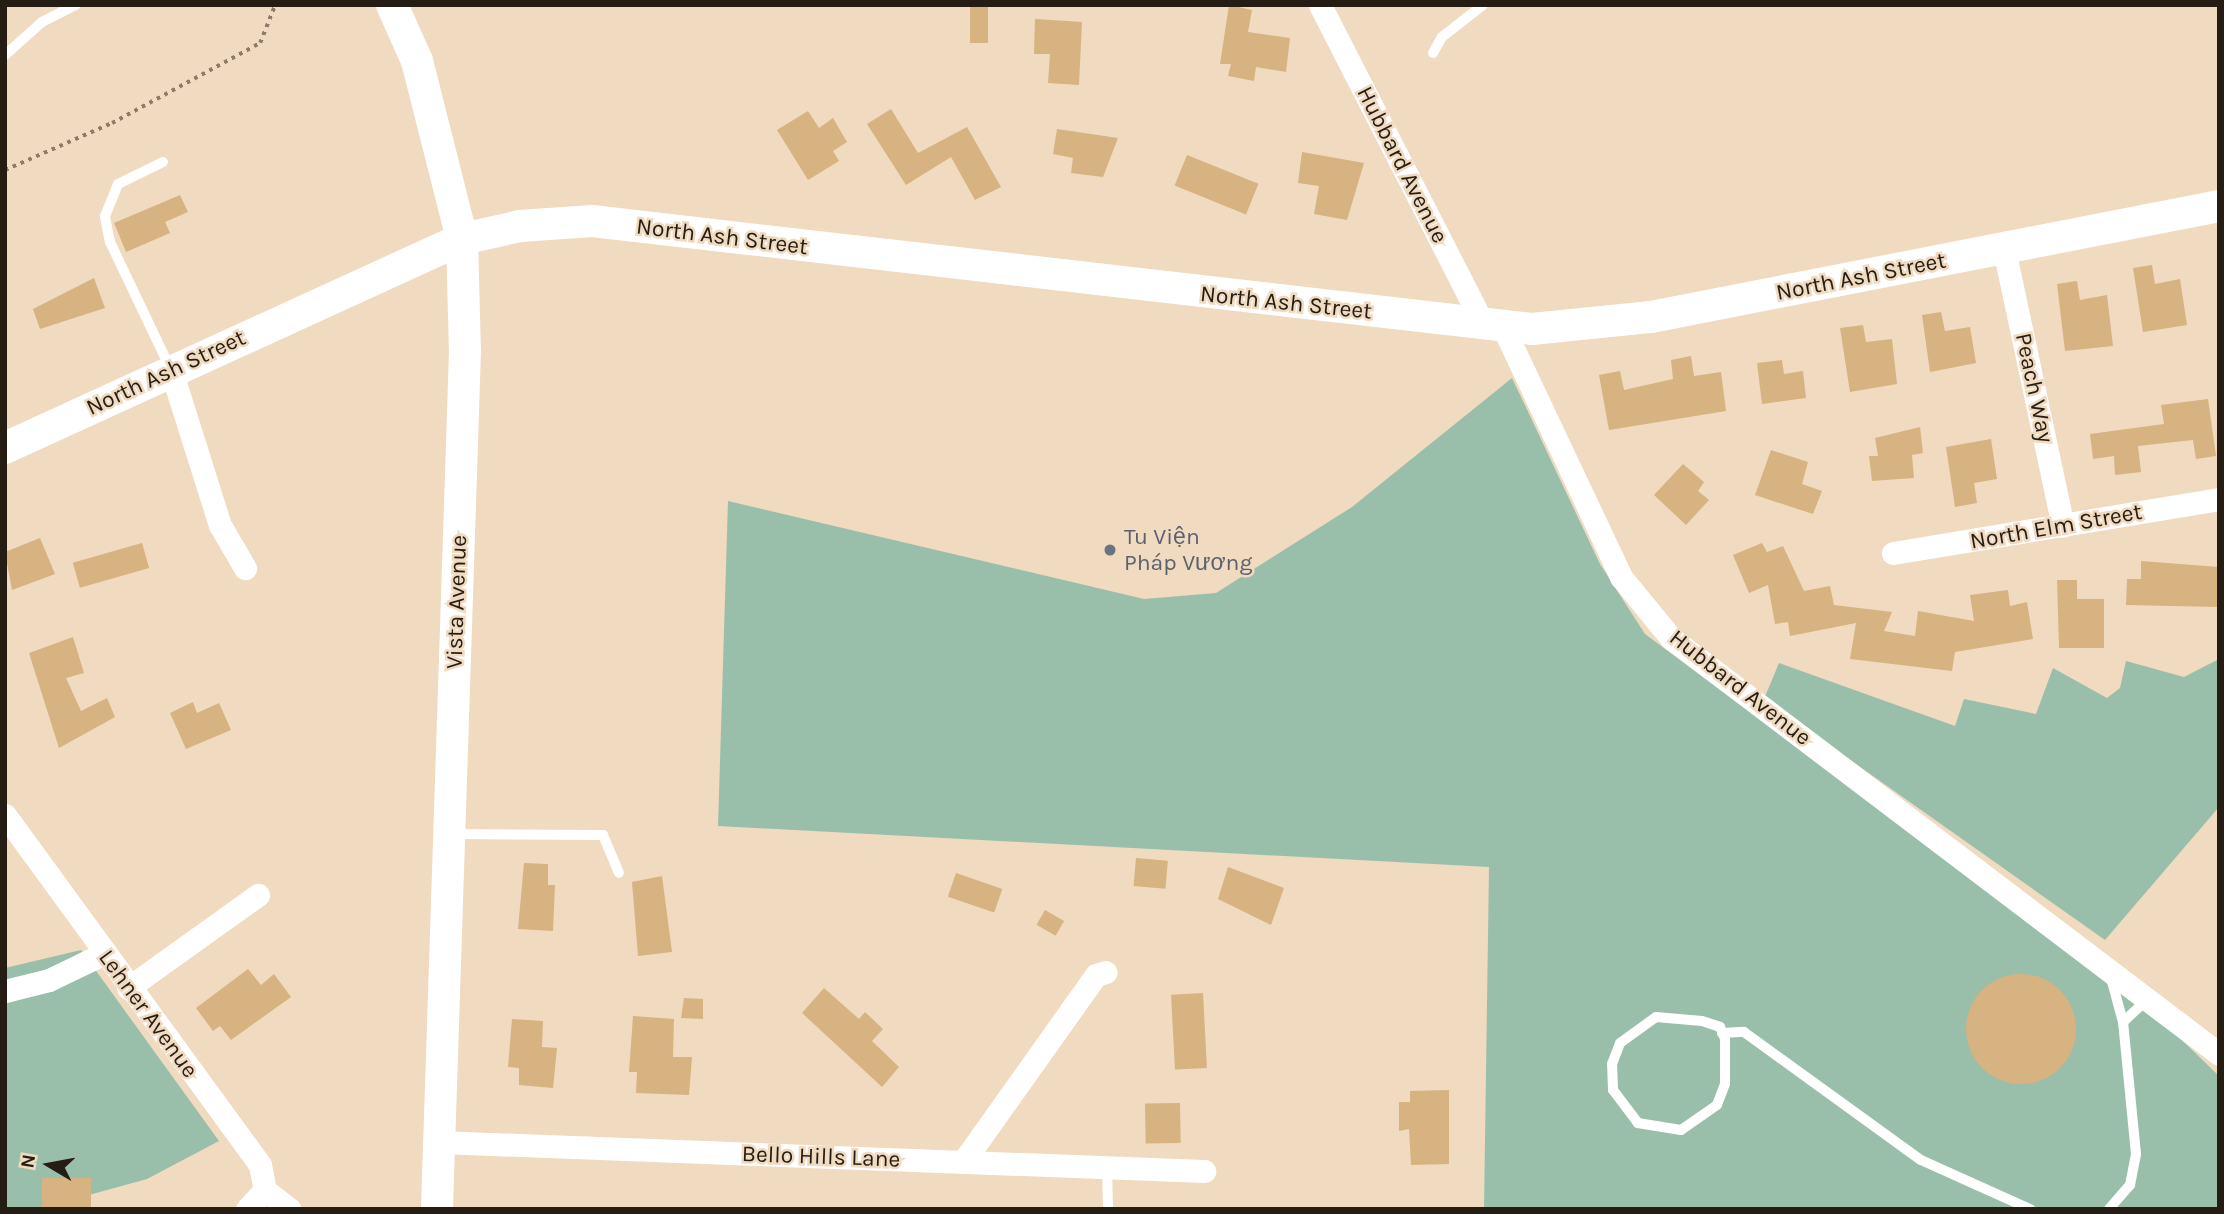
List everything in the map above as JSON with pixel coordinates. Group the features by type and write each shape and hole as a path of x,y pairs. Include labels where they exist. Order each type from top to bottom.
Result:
{"main road":[{"name":"Vista Avenue","path":"392,5 416,61 462,239 465,351 437,1209"},
{"name":"North Ash Street","path":"5,448 462,239 592,221 1493,325 1567,328 1651,317 2219,206"}],"street":[{"name":"Hubbard Avenue","path":"1320,5 1493,325 1621,577 1671,638 2213,1046"},
{"name":"Peach Way","path":"2004,249 2063,526"},
{"path":"171,370 220,525 245,568"},
{"name":"North Elm Street","path":"1893,553 2219,499"},
{"name":"Lehner Avenue","path":"5,815 103,954 260,1165 265,1190"},
{"path":"128,988 258,895"},
{"path":"5,991 49,980 103,954"},
{"path":"963,1162 1096,975 1106,972"},
{"name":"Bello Hills Lane","path":"439,1142 1204,1171"},
{"path":"247,1209 265,1190 289,1209"}],"lane":[{"path":"5,55 42,22 76,5"},
{"path":"1433,53 1442,37 1483,5"},
{"path":"163,162 118,184 105,216 110,242 171,370"},
{"path":"450,834 603,835 618,873"},
{"path":"2100,962 2123,1021 2136,1154 2130,1185 2109,1209"},
{"path":"2123,1021 2148,999"},
{"path":"1722,1033 1726,1084 1702,1121 1659,1131 1622,1107 1612,1064 1636,1027 1667,1016 1702,1021 1722,1033 1744,1032 1921,1160 2029,1209"},
{"path":"1107,1167 1108,1209"}],"path":[{"path":"5,170 112,123 260,43 275,5"}],"green space":[{"path":"1512,378 1600,564 1645,634 2152,1011 2219,1076 2219,1209 1484,1209 1489,867 718,826 728,501 1144,599 1216,593 1352,507"},
{"path":"2219,659 2219,807 2105,940 1764,699 1779,663 1955,726 1964,699 2036,714 2053,668 2107,698 2120,688 2126,661 2184,677"},
{"path":"81,950 219,1141 147,1179 38,1209 5,1209 5,968"}],"building":[{"path":"970,5 988,5 988,43 970,43"},
{"path":"1229,5 1252,10 1248,32 1290,38 1286,72 1256,67 1254,81 1228,76 1231,64 1220,64"},
{"path":"1035,19 1082,22 1079,85 1048,83 1050,54 1034,54"},
{"path":"891,109 918,153 967,127 1001,187 975,200 951,157 906,185 867,124"},
{"path":"808,111 819,128 833,118 847,142 833,151 839,161 808,180 777,130"},
{"path":"1057,129 1118,138 1103,177 1071,173 1073,158 1053,154"},
{"path":"1302,152 1364,163 1347,220 1314,214 1319,186 1298,183"},
{"path":"1187,155 1258,184 1246,214 1175,186"},
{"path":"180,195 188,212 165,222 170,233 126,252 114,223"},
{"path":"2152,265 2155,284 2180,279 2187,325 2143,332 2133,268"},
{"path":"94,278 105,308 40,329 33,309"},
{"path":"2077,281 2080,300 2107,295 2113,346 2065,351 2057,284"},
{"path":"1941,312 1945,331 1970,327 1976,363 1930,372 1922,315"},
{"path":"1863,325 1866,342 1892,339 1897,384 1850,392 1840,328"},
{"path":"1691,356 1694,376 1721,372 1726,411 1609,430 1599,375 1620,371 1624,390 1673,379 1671,360"},
{"path":"1782,360 1784,374 1803,371 1806,398 1762,404 1757,363"},
{"path":"2208,399 2216,456 2196,459 2193,440 2138,446 2141,472 2115,475 2114,456 2093,459 2090,434 2164,424 2161,405"},
{"path":"1920,427 1923,453 1912,455 1914,478 1872,481 1869,456 1878,456 1875,438"},
{"path":"1991,439 1997,479 1974,483 1977,503 1955,507 1946,447"},
{"path":"1771,450 1808,462 1802,484 1822,491 1813,514 1755,495"},
{"path":"1683,464 1704,482 1698,491 1709,500 1686,525 1654,495"},
{"path":"40,538 55,574 12,590 5,552"},
{"path":"142,543 149,568 80,588 73,563"},
{"path":"1762,543 1767,552 1783,546 1804,591 1830,586 1834,605 1892,612 1884,631 1915,636 1918,611 1974,621 1970,595 2008,590 2010,606 2027,602 2033,639 1955,652 1952,671 1850,659 1856,623 1790,636 1788,622 1775,624 1768,585 1749,593 1733,555"},
{"path":"2141,561 2219,567 2219,607 2126,605 2127,579 2141,579"},
{"path":"2057,580 2077,580 2077,599 2104,599 2104,648 2059,648"},
{"path":"73,637 84,673 66,678 81,711 107,698 115,717 59,748 29,653"},
{"path":"193,702 197,713 219,703 231,730 186,749 170,713"},
{"path":"1136,858 1168,861 1165,889 1134,886"},
{"path":"524,863 548,864 548,885 555,885 553,931 518,929"},
{"path":"1228,867 1284,888 1271,925 1218,899"},
{"path":"956,873 1002,889 994,913 948,897"},
{"path":"662,876 672,952 638,956 632,882"},
{"path":"1045,910 1064,921 1056,936 1036,925"},
{"path":"248,969 261,985 274,974 291,997 231,1040 220,1026 213,1031 196,1008"},
{"path":"2021,974 2042,978 2060,990 2072,1008 2076,1029 2072,1050 2060,1068 2042,1080 2021,1084 2000,1080 1982,1068 1970,1050 1966,1029 1970,1008 1982,990 2000,978"},
{"path":"824,988 859,1019 865,1012 883,1029 872,1041 899,1067 882,1087 802,1013"},
{"path":"1203,993 1207,1068 1175,1070 1171,995"},
{"path":"684,998 703,999 703,1019 681,1018"},
{"path":"633,1016 674,1019 673,1057 692,1057 689,1095 636,1093 637,1072 629,1072"},
{"path":"512,1019 543,1021 542,1047 557,1048 553,1088 519,1085 519,1068 508,1067"},
{"path":"1449,1090 1449,1164 1411,1165 1409,1129 1399,1131 1399,1102 1410,1102 1410,1091"},
{"path":"1180,1103 1181,1143 1146,1144 1145,1104"},
{"path":"42,1178 91,1178 91,1209 42,1209"}],"place":[{"name":"Tu Viện Pháp Vương","path":"1110,550"}]}
